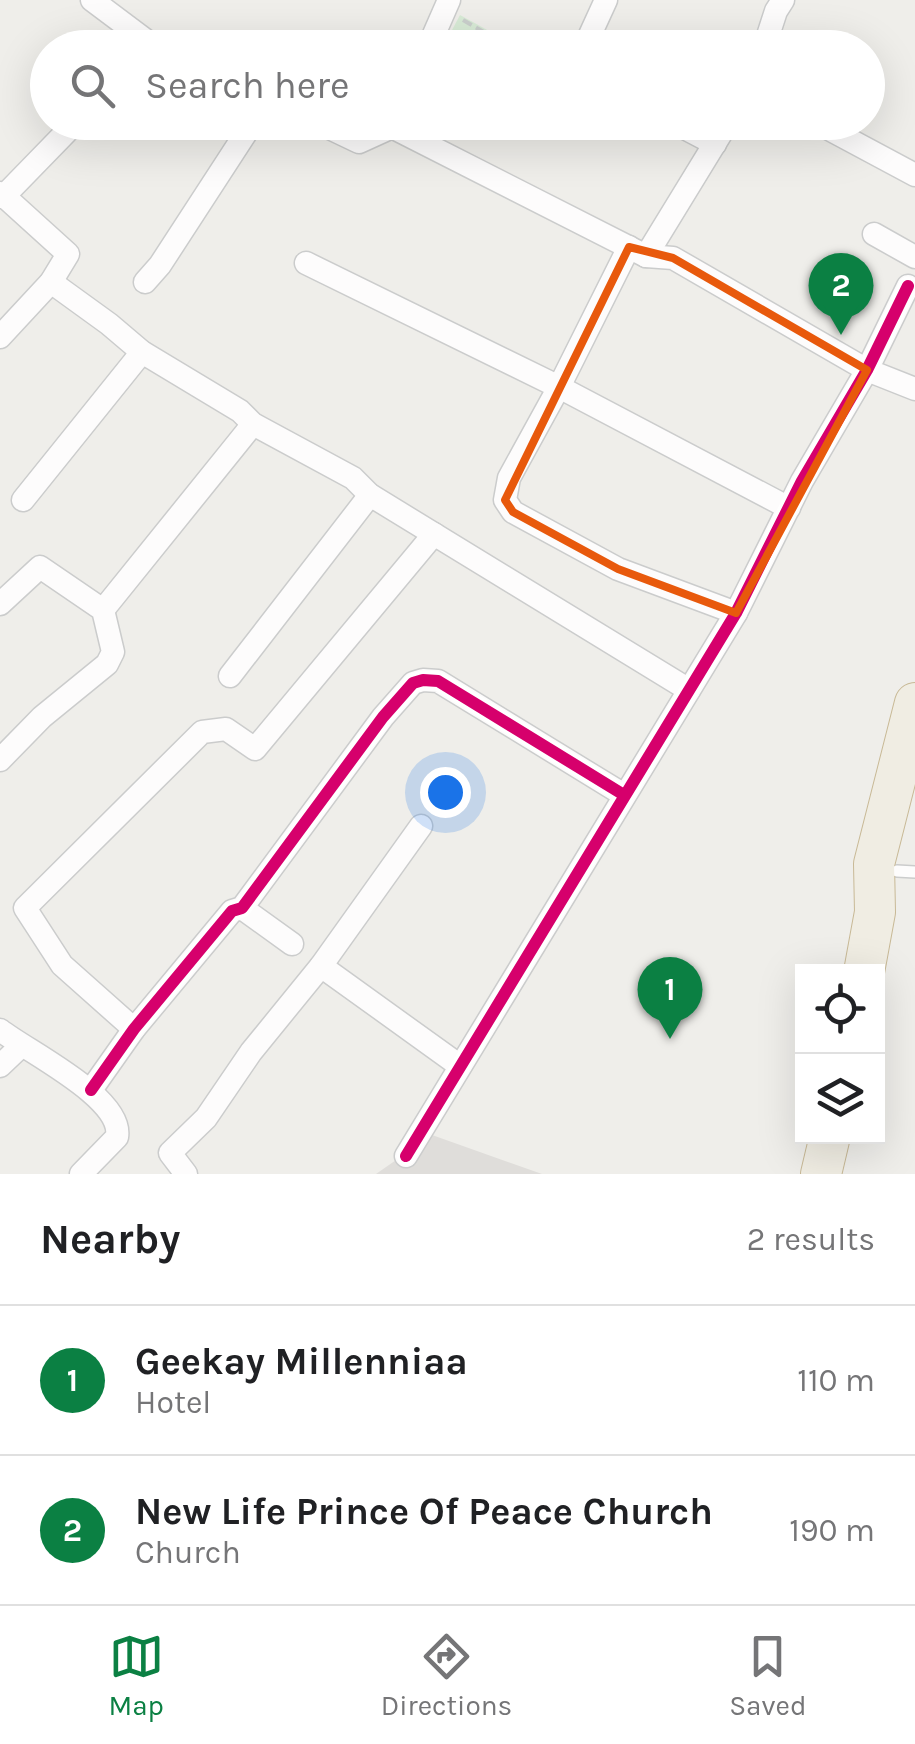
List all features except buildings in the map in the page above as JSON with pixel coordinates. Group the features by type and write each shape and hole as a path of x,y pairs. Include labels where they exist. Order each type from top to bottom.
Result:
{"highway":[{"path":"865,964 874,912 874,864 915,703"},
{"path":"874,912 906,872 915,803"},
{"path":"821,1174 828,1144"}],"street":[{"path":"93,0 131,30"},
{"path":"592,30 606,0"},
{"path":"767,30 772,4"},
{"path":"0,336 51,282 68,254 1,195 58,140"},
{"path":"144,282 160,265 241,140"},
{"path":"422,140 637,251 673,258 867,370 915,389"},
{"path":"707,140 715,144"},
{"path":"717,140 637,251 509,478 505,500 513,512 618,569 736,613"},
{"path":"850,140 915,175"},
{"path":"874,234 915,257"},
{"path":"306,263 559,387 789,508"},
{"path":"51,282 142,352 240,411 253,424 353,478 370,495 688,690"},
{"path":"406,1156 736,613 908,286"},
{"path":"23,500 142,352"},
{"path":"103,610 253,424"},
{"path":"230,676 370,495"},
{"path":"134,1029 62,964 25,908 202,732 226,729 254,749 434,534"},
{"path":"0,604 40,567 103,610 113,652 107,664 42,717 0,760"},
{"path":"91,1090 134,1029 232,911 242,908 383,717 413,683 438,682 624,795"},
{"path":"186,1174 170,1154 206,1118 421,826"},
{"path":"242,908 292,944"},
{"path":"321,966 460,1066"},
{"path":"0,1030 91,1090 116,1122 119,1132 81,1174"},
{"path":"0,1066 20,1046"}],"path":[{"path":"445,7 482,30"}],"highlighted area":[{"path":"629,247 673,258 867,370 736,613 618,569 513,512 505,500"}],"shaded area":[{"path":"432,1135 542,1174 376,1174"}],"green space":[{"path":"460,15 487,30 452,30"}],"cycle path":[{"path":"406,1156 736,613 802,481 867,370 908,286"},
{"path":"91,1090 134,1029 232,911 242,908 383,717 413,683 438,681 624,795"}],"place":[{"name":"New Life Prince Of Peace Church","path":"841,335"},
{"name":"Geekay Millenniaa","path":"670,1039"}]}
